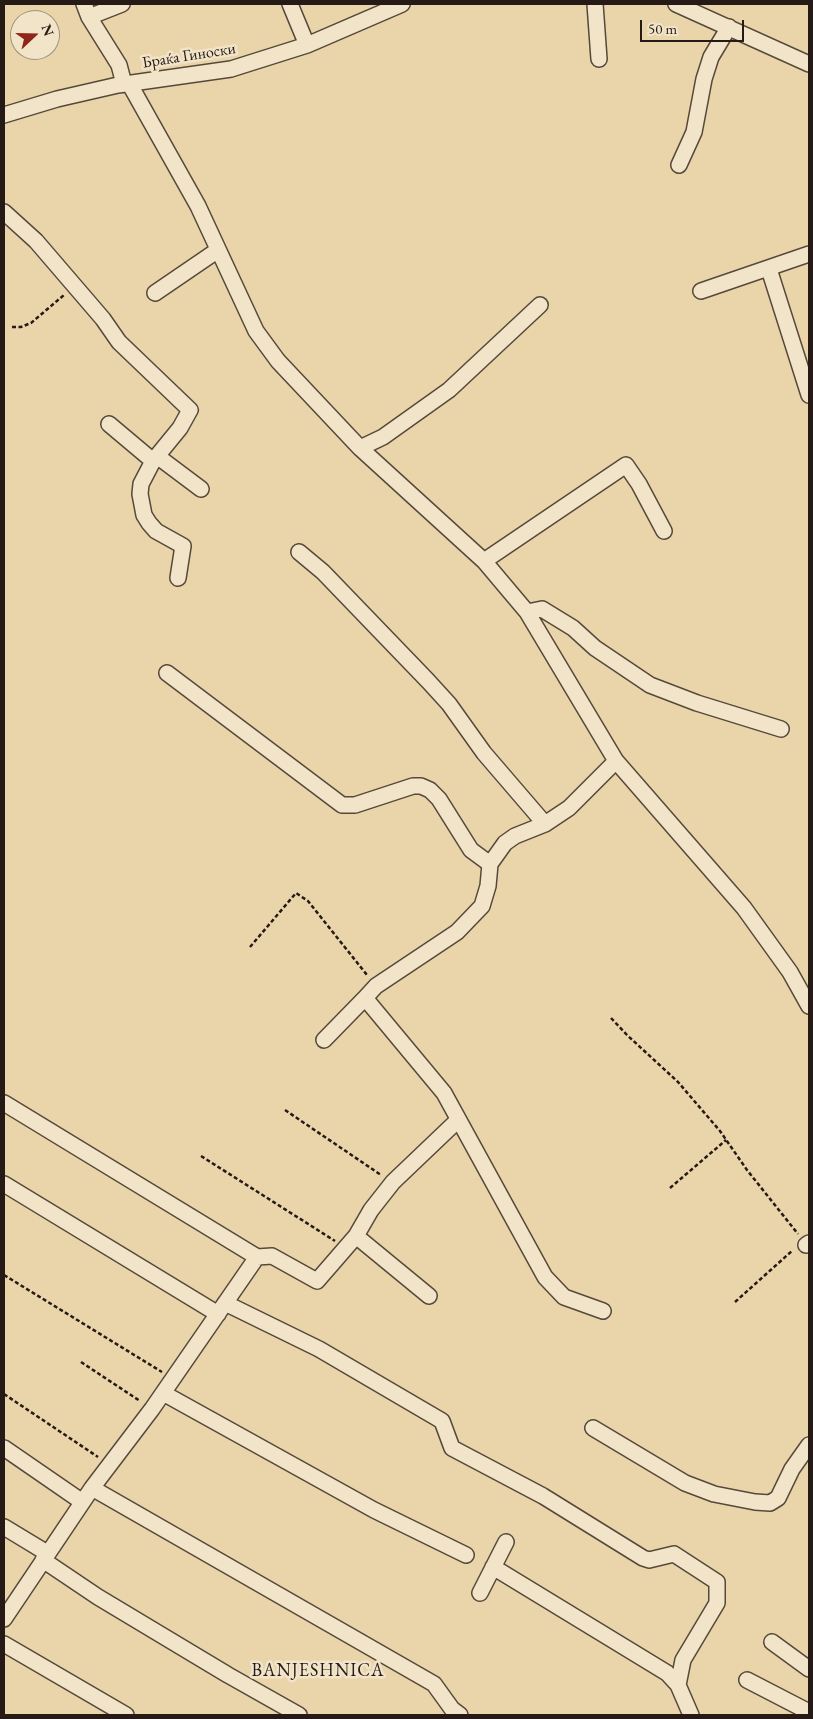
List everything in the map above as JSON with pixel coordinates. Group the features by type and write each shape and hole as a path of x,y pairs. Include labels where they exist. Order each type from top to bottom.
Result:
{"street":[{"path":"122,4 86,10 194,199 256,331 300,386 360,448 484,561 527,612 616,761 744,908 790,972 809,1006"},
{"path":"290,4 307,45"},
{"name":"Браќа Гиноски","path":"4,115 57,99 126,83 231,69 307,45 402,4"},
{"path":"595,4 599,59"},
{"path":"676,4 809,64"},
{"path":"678,165 694,132 704,79 711,57 729,27"},
{"path":"4,212 36,241 119,342 190,410 180,428 155,459 141,484 141,505 149,524 156,531 183,546 178,578"},
{"path":"155,293 218,250"},
{"path":"701,291 809,254"},
{"path":"769,269 809,395"},
{"path":"360,448 383,437 449,390 540,305"},
{"path":"109,424 155,459 201,489"},
{"path":"484,561 626,465 639,484 664,531"},
{"path":"299,552 323,572 449,704 484,753 545,824"},
{"path":"527,612 542,609 574,628 595,648 650,684 697,704 781,729"},
{"path":"167,672 342,805 355,805 413,786 421,786 430,790 439,799 471,850 490,864"},
{"path":"324,1040 376,986 457,932 482,906 486,896 490,864 510,840 545,824 569,808 616,761"},
{"path":"365,998 444,1094 489,1172 545,1277 564,1296 603,1311"},
{"path":"4,1103 257,1257 272,1256 317,1280 356,1236 370,1210 393,1182 458,1120"},
{"path":"4,1184 222,1308 319,1348 442,1421 452,1448 543,1496 636,1554 649,1560 674,1554 717,1582 717,1603 683,1660 678,1685"},
{"path":"356,1236 429,1296"},
{"path":"4,1619 81,1501 152,1409 257,1257"},
{"path":"163,1393 374,1510 466,1555"},
{"path":"593,1428 685,1483 714,1494 755,1502 770,1503 778,1498 792,1469 809,1445"},
{"path":"4,1448 81,1501"},
{"path":"92,1488 434,1684 452,1709 460,1715"},
{"path":"4,1527 106,1601 299,1715"},
{"path":"480,1593 506,1542"},
{"path":"493,1567 667,1673 678,1685 691,1715"},
{"path":"772,1642 809,1669"},
{"path":"4,1644 126,1715"},
{"path":"747,1680 809,1712"}],"path":[{"path":"12,327 22,327 31,323 74,286"},
{"path":"250,947 296,893 308,901 376,986"},
{"path":"611,1018 627,1035 668,1070 808,1244 794,1249 734,1302"},
{"path":"285,1110 393,1182"},
{"path":"670,1188 726,1140"},
{"path":"201,1156 346,1248"},
{"path":"4,1275 173,1379"},
{"path":"80,1362 152,1409"},
{"path":"4,1394 110,1464"}],"district":[{"name":"BANJESHNICA","path":"318,1671"}]}
